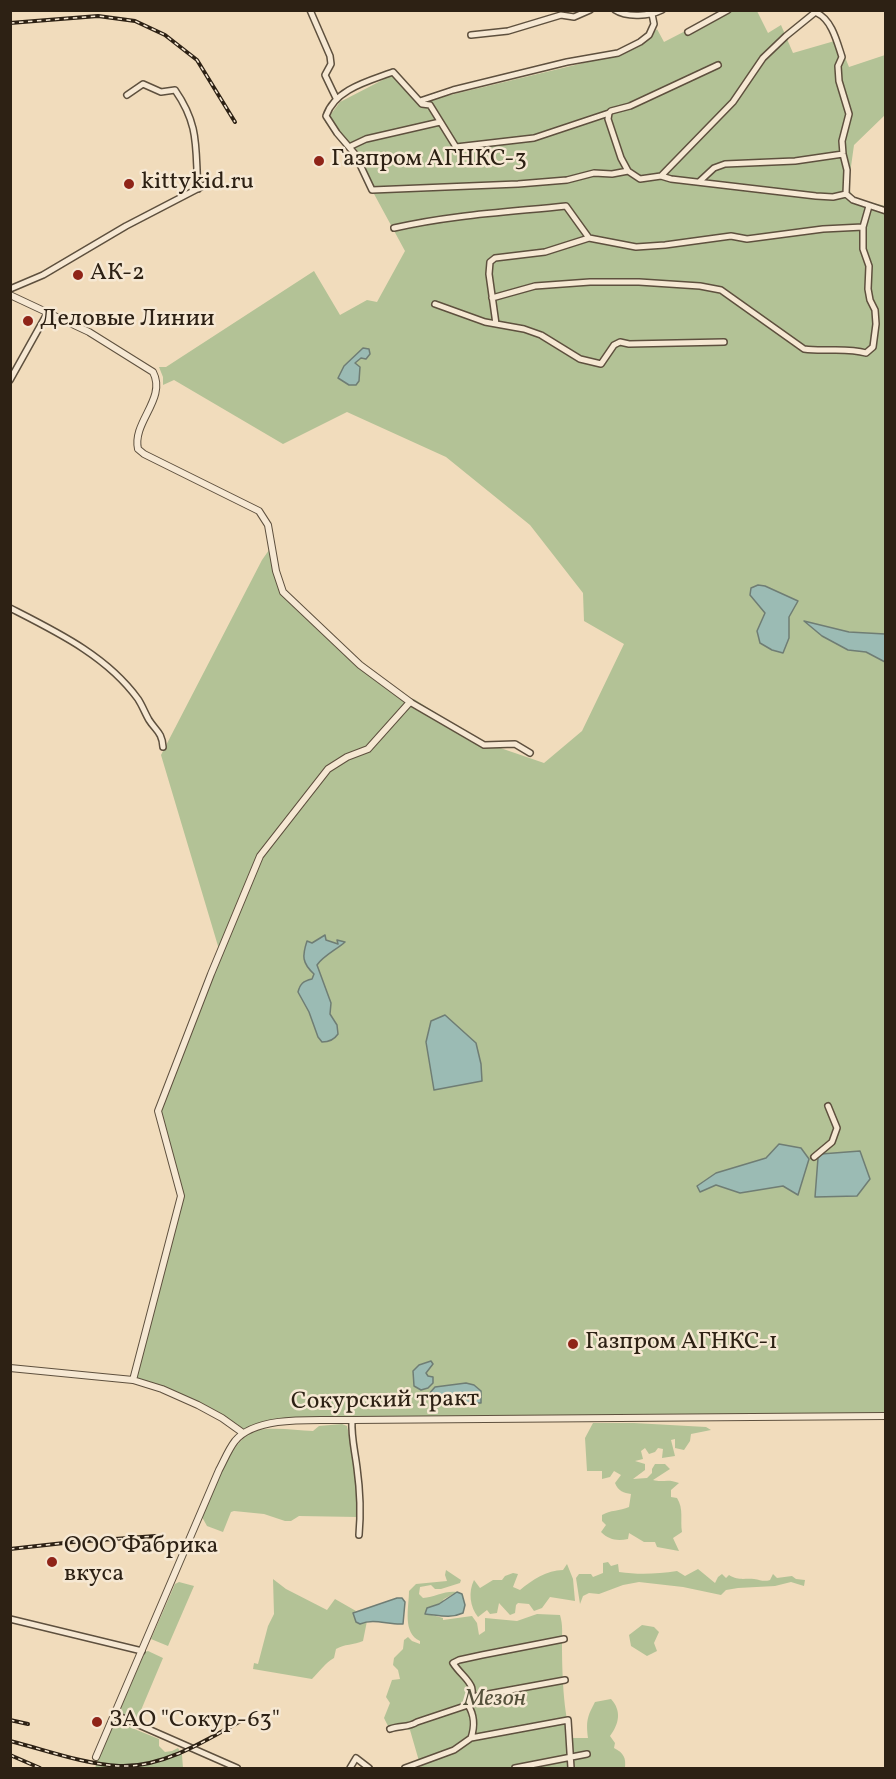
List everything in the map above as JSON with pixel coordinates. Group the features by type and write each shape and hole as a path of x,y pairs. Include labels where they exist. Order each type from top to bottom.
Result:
{"street":[{"path":"310,10 330,56 331,64 326,75 336,98"},
{"path":"471,35 508,31 561,13 573,17 590,10"},
{"path":"615,10 622,15 652,14 662,10"},
{"path":"688,32 728,10"},
{"path":"661,176 733,102 763,58 818,11 834,32 842,57 838,66 839,81 849,114 842,141 847,170 846,194"},
{"path":"420,101 453,90 567,62 618,53 649,35 654,24 652,14"},
{"path":"628,171 612,174 594,173 567,180 518,184 372,190 355,154 326,116 336,98 361,84 393,72 420,101 430,105 456,147 534,138 630,106 718,65"},
{"path":"127,95 142,84 161,92 175,90 193,125 198,189"},
{"path":"610,112 609,119 621,158 628,171 640,180 661,176 816,196 833,197 846,194"},
{"path":"349,147 370,138 440,122"},
{"path":"700,181 714,168 725,164 795,161 843,154"},
{"path":"10,289 43,275 126,226 206,185"},
{"path":"846,194 853,200 885,211"},
{"path":"394,228 425,221 493,212 566,206 589,238"},
{"path":"492,298 535,286 590,282 700,286 721,290 804,349 869,351 873,347 876,324 875,310 868,289 869,266 864,249 863,228 869,206"},
{"path":"496,324 489,274 490,262 495,258 545,252 589,238 636,247 731,236 747,238 823,229 863,228"},
{"path":"10,295 89,332 153,372 157,389 137,433 138,449 259,511 267,525 276,571 283,592 360,665 410,702 484,745 515,744 530,753"},
{"path":"435,304 484,322 541,335 580,359 601,364 614,345 620,342 628,344 724,342"},
{"path":"10,380 48,312"},
{"path":"10,608 73,641 124,683 163,737 163,747"},
{"path":"133,1380 181,1196 158,1111 211,974 260,856 328,769 347,757 368,749 410,702"},
{"path":"814,1157 832,1142 837,1128 828,1106"},
{"path":"10,1368 133,1380 162,1389 198,1405 222,1418 243,1434 234,1442 219,1470 96,1757"},
{"name":"Сокурский тракт","path":"243,1434 256,1426 271,1423 352,1420 885,1416"},
{"path":"352,1420 351,1436 359,1487 358,1535"},
{"path":"10,1619 142,1651"},
{"path":"390,1729 396,1726 410,1727 417,1722 468,1705 473,1688 453,1663 564,1639"},
{"path":"472,1697 565,1680"},
{"path":"468,1705 474,1720 471,1738"},
{"path":"114,1714 237,1768"},
{"path":"405,1768 454,1750 471,1738 568,1720 571,1768"},
{"path":"515,1768 587,1754"},
{"path":"351,1768 356,1758 369,1768"}],"green space":[{"path":"726,10 757,11 768,33 781,25 793,53 838,40 849,67 885,55 885,115 854,145 848,188 855,199 886,206 885,1416 277,1422 243,1433 222,1418 133,1380 181,1196 158,1111 221,948 218,946 161,755 262,560 272,549 283,592 360,665 411,702 414,699 480,741 544,763 582,731 624,644 584,621 583,593 530,525 446,457 347,412 283,444 174,380 163,385 159,367 166,367 314,271 340,315 367,300 377,302 405,251 354,157 325,122 340,102 398,72 417,103 621,54 647,40 657,29 664,42"},
{"path":"593,1423 706,1427 711,1430 691,1434 690,1441 684,1450 675,1448 675,1439 671,1440 675,1456 662,1458 663,1449 658,1448 649,1454 645,1448 641,1451 643,1459 635,1461 645,1464 645,1470 633,1479 647,1478 652,1473 655,1464 665,1464 670,1469 653,1480 679,1483 671,1490 671,1497 677,1498 681,1510 682,1532 673,1538 679,1551 657,1547 655,1542 644,1542 629,1533 628,1539 617,1540 601,1532 606,1525 602,1521 602,1515 629,1507 631,1494 618,1488 615,1483 621,1475 614,1471 610,1477 602,1479 602,1471 587,1471 585,1438"},
{"path":"342,1424 347,1426 357,1471 358,1517 299,1516 291,1521 285,1521 264,1514 234,1511 231,1512 223,1532 207,1526 202,1517 217,1481 231,1454 248,1434 271,1429 313,1431 319,1426"},
{"path":"608,1562 611,1566 618,1564 619,1572 634,1574 677,1571 685,1576 698,1569 715,1583 722,1574 726,1578 729,1575 739,1579 764,1581 770,1580 773,1574 777,1578 792,1576 805,1580 804,1586 791,1582 775,1586 726,1590 721,1595 683,1587 639,1582 599,1594 589,1593 583,1596 580,1604 576,1578 579,1574 591,1574 593,1577 603,1573 603,1563"},
{"path":"567,1564 573,1579 575,1601 550,1597 542,1608 534,1611 529,1604 518,1603 515,1613 510,1615 499,1603 497,1613 490,1614 487,1610 478,1617 475,1613 471,1594 474,1580 480,1588 493,1580 502,1580 513,1573 518,1574 513,1587 520,1590 540,1576 563,1570"},
{"name":"Мезон","path":"446,1570 461,1580 460,1583 441,1589 435,1589 431,1585 420,1587 419,1594 423,1598 457,1592 444,1599 432,1615 443,1618 443,1620 472,1616 477,1623 479,1635 485,1631 485,1618 517,1621 537,1614 560,1615 565,1705 572,1738 588,1738 588,1719 595,1702 611,1699 617,1708 618,1718 616,1727 610,1736 615,1743 614,1748 624,1756 625,1768 421,1768 410,1730 397,1728 390,1730 384,1718 390,1703 386,1697 392,1680 400,1679 398,1670 393,1665 394,1658 403,1649 404,1640 408,1637 420,1644 409,1626 409,1591 416,1584 447,1581"},
{"path":"273,1579 286,1589 327,1610 335,1599 356,1611 353,1613 360,1624 367,1621 363,1641 336,1649 334,1658 312,1679 253,1669 254,1663 258,1664 268,1626 274,1614"},
{"path":"179,1582 194,1586 168,1646 151,1639 175,1584"},
{"path":"642,1625 654,1627 659,1632 654,1643 657,1651 647,1656 631,1646 629,1635"},
{"path":"148,1651 163,1658 136,1722 123,1716 120,1710 145,1652"},
{"path":"117,1722 159,1739 159,1746 165,1752 178,1748 182,1755 183,1768 95,1768 111,1725"}],"water":[{"path":"363,348 369,349 370,354 366,359 361,358 355,363 360,367 359,381 356,385 349,385 338,378 344,366"},
{"path":"758,585 798,601 789,617 789,638 783,653 760,643 757,631 765,613 750,595 751,588"},
{"path":"804,621 849,632 885,634 885,662 866,652 848,650 822,636"},
{"path":"325,935 326,940 338,944 337,940 345,942 317,965 331,1003 330,1014 337,1025 338,1034 327,1042 322,1042 298,992 302,983 312,979 314,974 304,959 307,941 312,943"},
{"path":"445,1015 476,1043 482,1081 434,1090 426,1042 431,1021"},
{"path":"779,1144 801,1148 809,1159 798,1195 783,1186 740,1193 716,1185 700,1192 697,1186 716,1173 766,1158"},
{"path":"860,1151 870,1179 857,1196 815,1197 818,1158 821,1154"},
{"path":"431,1361 433,1364 426,1373 433,1377 433,1383 421,1390 414,1386 413,1371 419,1365"},
{"path":"466,1383 474,1385 481,1391 481,1403 450,1403 428,1395 435,1387"},
{"path":"457,1592 462,1594 465,1605 463,1613 449,1616 425,1614 427,1608 439,1604"},
{"path":"402,1598 405,1602 403,1624 365,1622 360,1624 356,1622 353,1613"}],"railway":[{"path":"10,23 98,16 135,21 165,35 197,60 235,122"},
{"path":"10,1549 156,1536"},
{"path":"10,1741 92,1763 135,1765 168,1758 244,1719"},
{"path":"10,1720 28,1724"},
{"path":"10,1755 40,1768"}],"place":[{"name":"Газпром АГНКС-3","path":"319,161"},
{"name":"kittykid.ru","path":"129,184"},
{"name":"АК-2","path":"78,275"},
{"name":"Деловые Линии","path":"28,321"},
{"name":"Газпром АГНКС-1","path":"573,1344"},
{"name":"ООО Фабрика вкуса","path":"52,1562"},
{"name":"ЗАО \"Сокур-63\"","path":"97,1722"}]}
